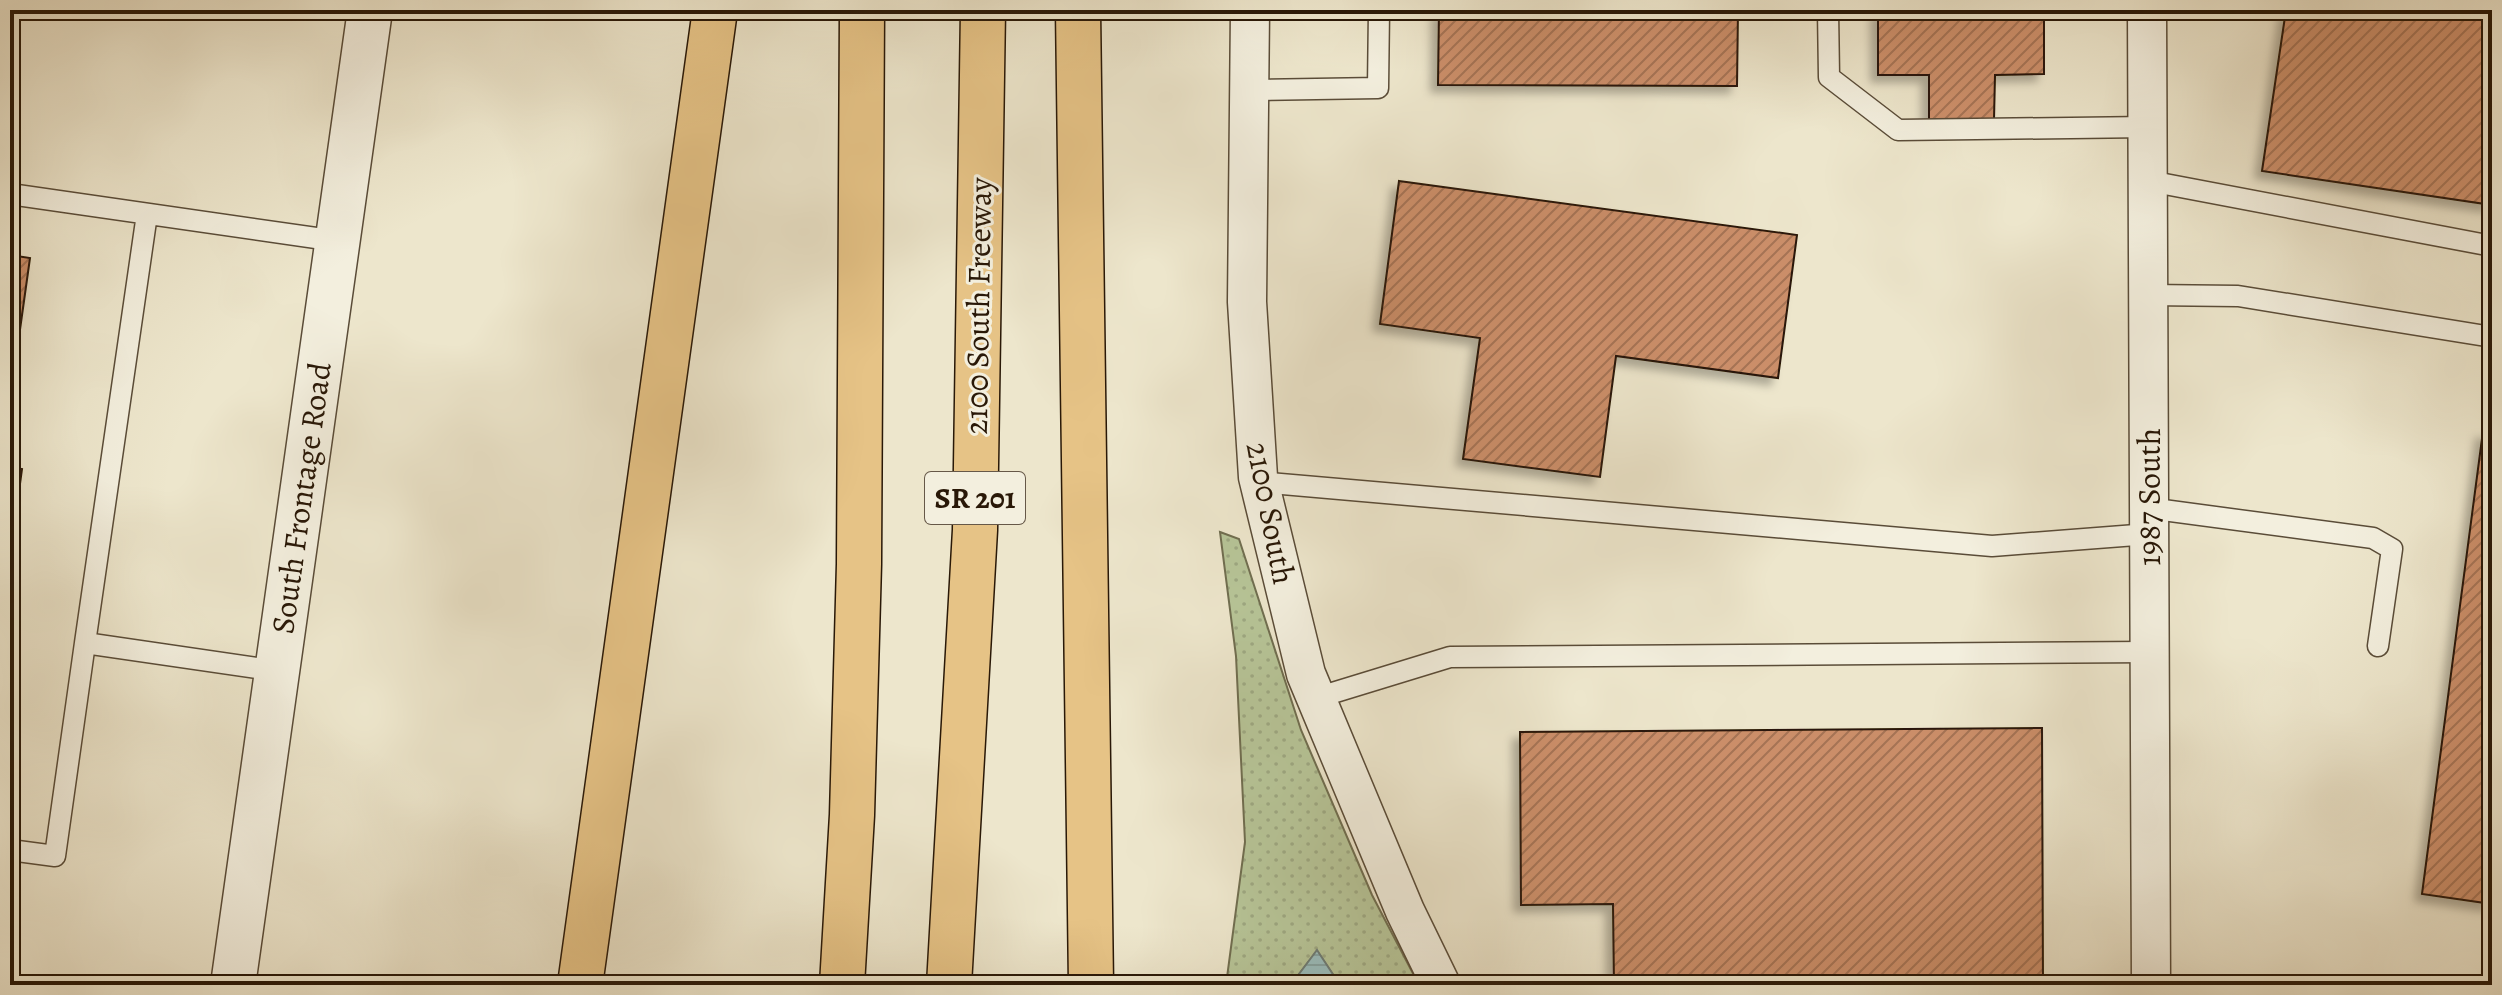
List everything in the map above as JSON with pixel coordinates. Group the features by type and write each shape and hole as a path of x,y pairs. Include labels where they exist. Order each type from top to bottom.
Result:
{"highway":[{"path":"580,985 715,10"},
{"path":"842,985 852,815 859,564 862,10"},
{"name":"2100 South Freeway","path":"949,985 975,530 983,10"},
{"path":"1078,10 1091,985"}],"street":[{"name":"South Frontage Road","path":"233,985 370,10"},
{"name":"2100 South","path":"1250,10 1247,302 1259,482 1306,674 1405,911 1441,985"},
{"name":"1987 South","path":"2147,10 2151,985"}],"lane":[{"path":"1249,90 1378,88 1379,10"},
{"path":"1828,10 1829,77 1898,130 2148,127"},
{"path":"2149,181 2492,246"},
{"path":"10,194 337,241"},
{"path":"10,850 55,856 147,214"},
{"path":"2148,295 2238,296 2492,337"},
{"path":"1259,482 1992,546 2149,521 2373,538 2392,549 2378,646"},
{"path":"85,643 277,671"},
{"path":"1316,698 1450,657 2149,652"}],"green space":[{"path":"1220,532 1239,539 1301,730 1372,895 1419,985 1340,985 1317,951 1296,978 1296,985 1226,985 1245,842 1236,656"}],"water":[{"path":"1317,950 1340,985 1296,985 1296,978"}],"building":[{"path":"1439,10 1738,10 1737,86 1438,85"},
{"path":"1878,10 2044,10 2044,74 1995,75 1994,120 1929,121 1929,75 1878,75"},
{"path":"2286,10 2450,10 2492,16 2492,205 2262,171"},
{"path":"1399,181 1797,235 1778,378 1616,356 1600,477 1463,459 1480,338 1380,324"},
{"path":"10,255 30,258 10,401"},
{"path":"2483,431 2492,433 2492,904 2422,894"},
{"path":"10,467 22,469 19,491 10,489"},
{"path":"2042,728 2043,985 1614,985 1613,904 1521,905 1520,732"}]}
